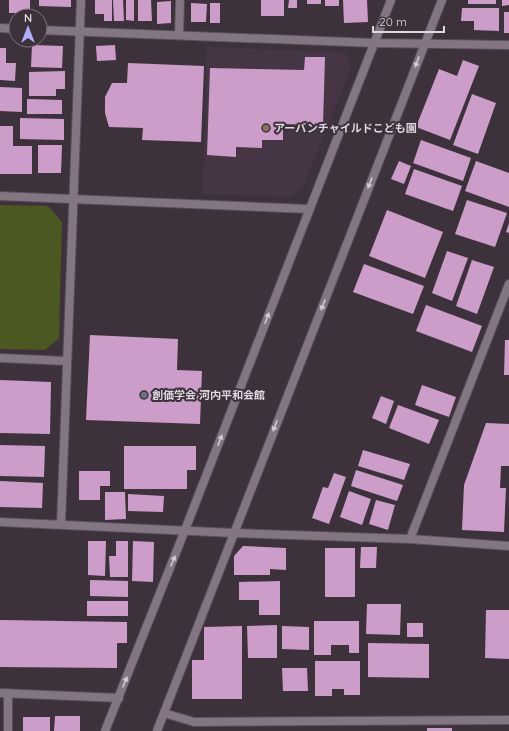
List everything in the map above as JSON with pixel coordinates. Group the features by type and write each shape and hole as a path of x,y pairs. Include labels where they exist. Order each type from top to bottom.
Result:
{"street":[{"path":"61,524 81,0"},
{"path":"179,35 180,0"},
{"path":"105,731 185,530 391,0"},
{"path":"157,731 442,0"},
{"path":"48,30 375,43 509,45"},
{"path":"0,196 309,209"},
{"path":"410,539 505,306 509,284"},
{"path":"0,358 67,362"},
{"path":"0,522 234,533 410,539 509,546"},
{"path":"8,731 4,693 118,698"},
{"path":"164,713 194,722 509,720"}],"shaded area":[{"name":"アーバンチャイルドこども園","path":"207,47 345,52 352,67 302,189 291,197 203,194"}],"green space":[{"path":"0,205 48,206 62,222 59,338 45,350 0,349"}],"building":[{"path":"9,0 30,0 30,8 9,8"},
{"path":"39,0 71,0 71,7 39,6"},
{"path":"95,0 112,0 112,21 104,21 104,14 95,14"},
{"path":"113,0 123,0 124,21 114,21"},
{"path":"126,0 134,0 134,21 126,20"},
{"path":"138,0 151,0 152,21 138,21"},
{"path":"261,0 284,0 284,16 261,16"},
{"path":"289,0 297,0 297,8 288,8"},
{"path":"307,0 321,0 321,4 307,4"},
{"path":"325,0 339,0 339,6 325,6"},
{"path":"343,0 367,0 368,22 344,23"},
{"path":"468,0 496,0 496,4 468,4"},
{"path":"502,0 509,0 509,5 502,6"},
{"path":"171,1 171,23 157,24 157,2"},
{"path":"191,3 207,4 206,22 191,22"},
{"path":"210,3 220,3 220,23 210,23"},
{"path":"462,8 499,8 499,31 474,30 474,21 461,21"},
{"path":"504,12 509,12 509,33 504,33"},
{"path":"115,45 116,60 97,61 96,46"},
{"path":"48,46 63,46 62,68 31,67 32,48 48,48"},
{"path":"0,48 6,48 6,63 16,63 15,81 0,80"},
{"path":"305,57 325,57 323,125 283,124 283,140 262,140 262,148 236,147 236,157 207,155 210,68 304,70"},
{"path":"463,60 479,66 450,140 416,127 439,69 457,76"},
{"path":"128,63 204,66 201,142 142,140 143,128 109,127 105,113 105,97 112,83 127,83"},
{"path":"65,71 65,89 56,89 56,96 29,96 29,72"},
{"path":"0,87 22,88 22,112 0,111"},
{"path":"472,94 496,103 478,154 453,145"},
{"path":"27,99 62,100 62,114 27,114"},
{"path":"20,118 64,119 64,140 20,139"},
{"path":"0,126 13,126 13,146 32,146 32,174 0,174"},
{"path":"421,140 471,158 463,181 413,163"},
{"path":"38,145 62,145 61,173 38,173"},
{"path":"399,161 411,166 404,184 391,179"},
{"path":"476,161 509,173 509,207 465,191"},
{"path":"414,169 462,186 453,211 405,194"},
{"path":"467,200 507,213 495,247 455,234"},
{"path":"387,210 443,232 425,278 369,256"},
{"path":"509,223 509,233 506,232"},
{"path":"447,251 468,258 452,301 432,293"},
{"path":"472,260 494,267 477,314 456,306"},
{"path":"364,264 424,286 413,314 353,292"},
{"path":"426,305 482,326 472,352 416,331"},
{"name":"創価学会 河内平和会館","path":"90,335 178,339 177,370 202,371 200,424 86,420"},
{"path":"505,340 509,340 509,375 504,375"},
{"path":"0,380 51,382 50,434 0,433"},
{"path":"422,385 456,397 449,417 415,405"},
{"path":"381,396 394,401 386,424 372,418"},
{"path":"398,405 439,420 429,444 389,428"},
{"path":"486,423 509,424 509,466 501,466 500,488 506,488 504,532 462,530 464,485"},
{"path":"0,445 45,446 44,477 0,476"},
{"path":"124,446 196,446 196,470 187,470 187,489 124,489"},
{"path":"363,450 410,464 404,480 358,466"},
{"path":"356,470 403,485 397,501 351,486"},
{"path":"79,471 110,471 110,486 100,486 100,500 79,500"},
{"path":"334,473 346,477 329,524 312,518 323,487 328,488"},
{"path":"0,481 43,483 42,508 0,507"},
{"path":"349,491 371,499 362,525 340,517"},
{"path":"105,492 125,492 126,519 105,520"},
{"path":"128,494 164,496 163,512 128,511"},
{"path":"376,500 395,505 388,530 369,524"},
{"path":"88,541 106,541 105,576 88,575"},
{"path":"116,541 128,541 128,577 110,577 109,556 116,556"},
{"path":"133,541 154,542 153,582 132,581"},
{"path":"243,546 286,548 286,570 270,569 270,575 234,575 234,556"},
{"path":"361,547 377,547 376,568 360,568"},
{"path":"325,548 355,548 355,597 325,597"},
{"path":"90,580 128,581 128,597 90,596"},
{"path":"280,581 280,615 259,615 259,600 239,600 239,582"},
{"path":"87,601 128,601 128,616 87,616"},
{"path":"367,604 401,604 400,635 366,634"},
{"path":"486,610 509,610 509,659 485,658"},
{"path":"0,620 127,622 127,643 117,643 117,668 0,667"},
{"path":"314,621 359,621 359,653 349,653 349,645 331,645 331,655 314,655"},
{"path":"407,623 423,623 423,637 407,637"},
{"path":"277,625 277,658 248,658 247,626"},
{"path":"242,626 242,699 192,699 192,660 204,660 204,627"},
{"path":"282,626 309,627 309,650 282,649"},
{"path":"368,643 429,644 429,678 368,677"},
{"path":"315,661 360,661 360,695 344,695 344,689 332,689 332,696 315,696"},
{"path":"282,668 307,668 308,691 283,691"},
{"path":"55,716 80,716 80,731 54,731"},
{"path":"23,717 50,717 50,731 23,731"},
{"path":"427,728 452,728 452,731 427,731"}],"place":[{"name":"アーバンチャイルドこども園","path":"266,128"},
{"name":"創価学会 河内平和会館","path":"144,395"}]}
